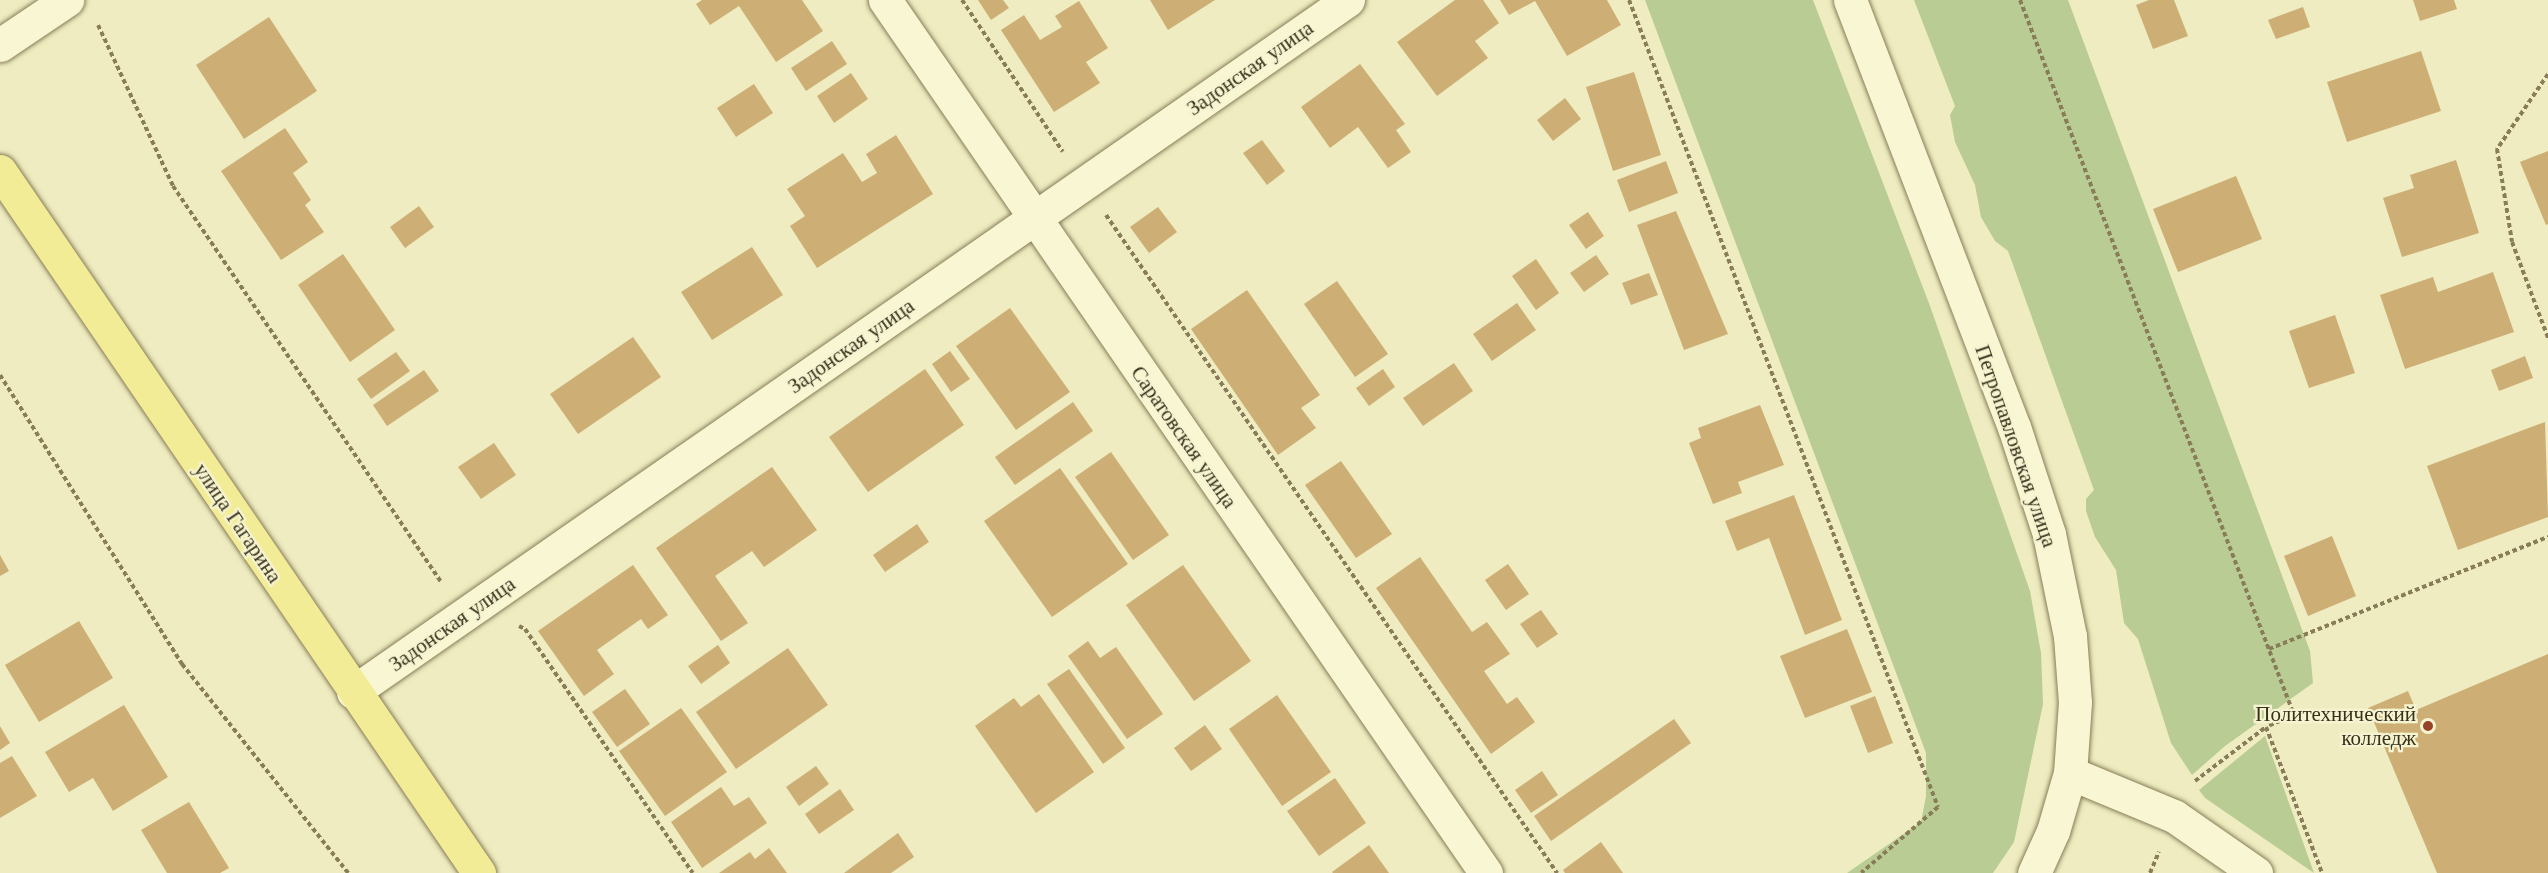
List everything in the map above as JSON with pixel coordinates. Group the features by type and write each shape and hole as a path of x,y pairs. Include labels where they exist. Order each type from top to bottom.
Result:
{"main road":[{"name":"улица Гагарина","path":"0,171 353,692 479,873"}],"street":[{"path":"0,45 68,0"},
{"name":"Саратовская улица","path":"885,0 1033,219 1486,873"},
{"name":"Задонская улица","path":"353,692 1348,0"},
{"name":"Петропавловская улица","path":"1850,0 2014,427 2049,534 2073,669 2075,702 2070,773 2054,831 2034,873"},
{"path":"2070,773 2174,816 2256,873"}],"path":[{"path":"962,0 1084,183 1557,873"},
{"path":"1629,0 1938,807 1861,873"},
{"path":"2020,0 2294,715 2266,727 2322,873"},
{"path":"96,21 173,186 448,592 525,629 693,873"},
{"path":"2548,74 2497,149 2512,242 2548,338"},
{"path":"0,375 183,664 348,873"},
{"path":"2268,649 2548,537"}],"green space":[{"path":"1645,0 1813,0 1930,306 2030,591 2041,653 2043,704 2014,842 1993,873 1847,873 1921,822 1926,796 1926,753"},
{"path":"1914,0 2068,0 2310,651 2313,683 2225,746 2192,775 2171,743 2138,639 2124,623 2116,570 2095,537 2086,511 2086,499 2094,490 2008,251 1995,241 1981,217 1975,185 1955,142 1950,115 1955,106"},
{"path":"2265,736 2314,873 2205,798 2199,790"}],"building":[{"path":"702,0 802,0 823,31 776,62 739,6 710,25 696,4"},
{"path":"978,0 1003,0 1009,8 991,20"},
{"path":"1150,0 1215,0 1168,30"},
{"path":"1455,0 1483,0 1499,23 1475,41 1488,58 1437,96 1397,42"},
{"path":"1500,0 1607,0 1621,25 1567,56 1535,1 1509,15"},
{"path":"2149,0 2174,0 2188,36 2153,49 2136,5"},
{"path":"2413,0 2454,0 2457,9 2420,21"},
{"path":"1079,1 1108,48 1086,62 1100,83 1054,112 1001,30 1024,15 1040,40 1062,27 1055,16"},
{"path":"2303,7 2310,27 2276,39 2268,20"},
{"path":"269,17 317,91 244,139 196,65"},
{"path":"832,41 847,64 806,91 791,68"},
{"path":"2421,51 2441,111 2347,142 2327,82"},
{"path":"1360,64 1405,124 1396,130 1411,152 1388,168 1358,127 1330,148 1301,107"},
{"path":"1634,72 1661,155 1613,171 1586,87"},
{"path":"851,73 868,99 834,123 817,96"},
{"path":"754,84 773,113 736,137 717,108"},
{"path":"1565,98 1581,119 1553,141 1537,120"},
{"path":"285,128 308,162 293,173 311,200 305,205 324,232 281,260 221,171"},
{"path":"896,135 933,194 817,268 790,226 805,216 787,189 843,153 862,182 877,173 866,154"},
{"path":"1262,140 1285,171 1267,185 1243,153"},
{"path":"2548,151 2548,224 2546,225 2520,162"},
{"path":"2456,160 2479,233 2402,257 2383,198 2414,188 2410,175"},
{"path":"1666,161 1678,193 1629,212 1617,180"},
{"path":"2236,176 2262,239 2178,272 2153,209"},
{"path":"419,206 434,227 405,248 390,227"},
{"path":"1158,207 1177,232 1149,253 1130,227"},
{"path":"1676,211 1728,334 1684,350 1637,225"},
{"path":"1588,212 1604,236 1586,249 1569,225"},
{"path":"752,247 783,295 712,340 681,292"},
{"path":"343,254 395,330 350,362 298,285"},
{"path":"1596,255 1609,274 1584,292 1570,273"},
{"path":"1536,259 1559,293 1536,310 1512,276"},
{"path":"2493,272 2514,332 2405,369 2380,295 2433,277 2438,292"},
{"path":"1649,273 1658,295 1631,305 1622,283"},
{"path":"1337,281 1388,354 1355,377 1304,304"},
{"path":"1247,290 1320,395 1301,408 1316,428 1278,455 1191,329"},
{"path":"1517,303 1536,330 1492,361 1473,334"},
{"path":"1010,308 1070,392 1016,430 956,346"},
{"path":"2335,315 2355,373 2309,388 2289,331"},
{"path":"633,337 661,377 578,434 550,394"},
{"path":"950,351 970,379 951,392 932,364"},
{"path":"396,352 410,371 371,399 357,379"},
{"path":"2525,356 2533,378 2499,391 2491,370"},
{"path":"1454,363 1473,391 1423,426 1403,398"},
{"path":"925,369 964,425 868,492 829,437"},
{"path":"1383,369 1395,387 1369,406 1356,388"},
{"path":"424,370 439,391 387,426 373,405"},
{"path":"1073,402 1093,431 1015,485 995,457"},
{"path":"1760,405 1784,465 1738,482 1742,493 1713,504 1689,443 1701,438 1698,428"},
{"path":"2545,422 2548,517 2458,550 2427,466"},
{"path":"494,443 516,475 481,499 458,467"},
{"path":"1111,452 1169,535 1133,560 1075,477"},
{"path":"1341,461 1392,534 1356,558 1305,485"},
{"path":"772,467 817,530 764,567 752,551 715,576 748,623 721,641 656,548"},
{"path":"1060,468 1128,564 1052,617 984,521"},
{"path":"1794,495 1842,620 1805,635 1769,538 1737,551 1725,521"},
{"path":"917,524 929,542 885,572 873,555"},
{"path":"2332,536 2356,596 2308,616 2284,556"},
{"path":"0,555 9,571 0,576"},
{"path":"1420,557 1472,632 1487,622 1510,654 1484,671 1507,704 1517,697 1535,722 1491,754 1376,588"},
{"path":"1508,564 1529,594 1506,610 1485,580"},
{"path":"633,565 668,615 648,629 641,619 597,650 614,674 584,696 538,631"},
{"path":"1183,565 1251,661 1194,701 1126,605"},
{"path":"1541,610 1558,634 1537,648 1520,624"},
{"path":"79,621 113,678 39,722 5,665"},
{"path":"1847,629 1872,692 1805,718 1780,656"},
{"path":"1088,641 1100,658 1116,647 1163,714 1127,739 1068,656"},
{"path":"718,645 730,663 701,684 688,666"},
{"path":"788,648 828,705 736,769 696,712"},
{"path":"2548,654 2548,873 2437,873 2368,708 2408,691 2416,710"},
{"path":"1069,669 1125,748 1103,764 1047,684"},
{"path":"625,689 650,724 617,747 592,712"},
{"path":"1039,694 1094,772 1036,813 975,726 1014,698 1021,707"},
{"path":"1277,695 1331,772 1282,806 1229,729"},
{"path":"1875,696 1893,743 1868,753 1850,706"},
{"path":"124,705 168,777 113,811 93,778 69,792 45,752"},
{"path":"681,708 727,772 665,816 619,751"},
{"path":"1674,719 1691,743 1551,841 1534,816"},
{"path":"1205,725 1222,749 1191,771 1174,748"},
{"path":"0,726 10,743 0,750"},
{"path":"12,756 37,796 0,818 0,763"},
{"path":"816,766 829,784 799,806 786,787"},
{"path":"1542,771 1558,795 1531,813 1515,790"},
{"path":"1335,778 1366,823 1319,856 1287,811"},
{"path":"721,787 734,806 749,797 767,823 702,868 671,822"},
{"path":"840,789 854,810 819,834 805,814"},
{"path":"189,802 229,868 220,873 167,873 141,830"},
{"path":"898,833 914,857 891,873 844,873"},
{"path":"1601,842 1623,873 1565,873 1563,870"},
{"path":"1369,845 1389,873 1332,872"},
{"path":"769,848 787,873 719,873 750,852 755,859"}],"place":[{"name":"Политехнический колледж","path":"2428,726"}]}
